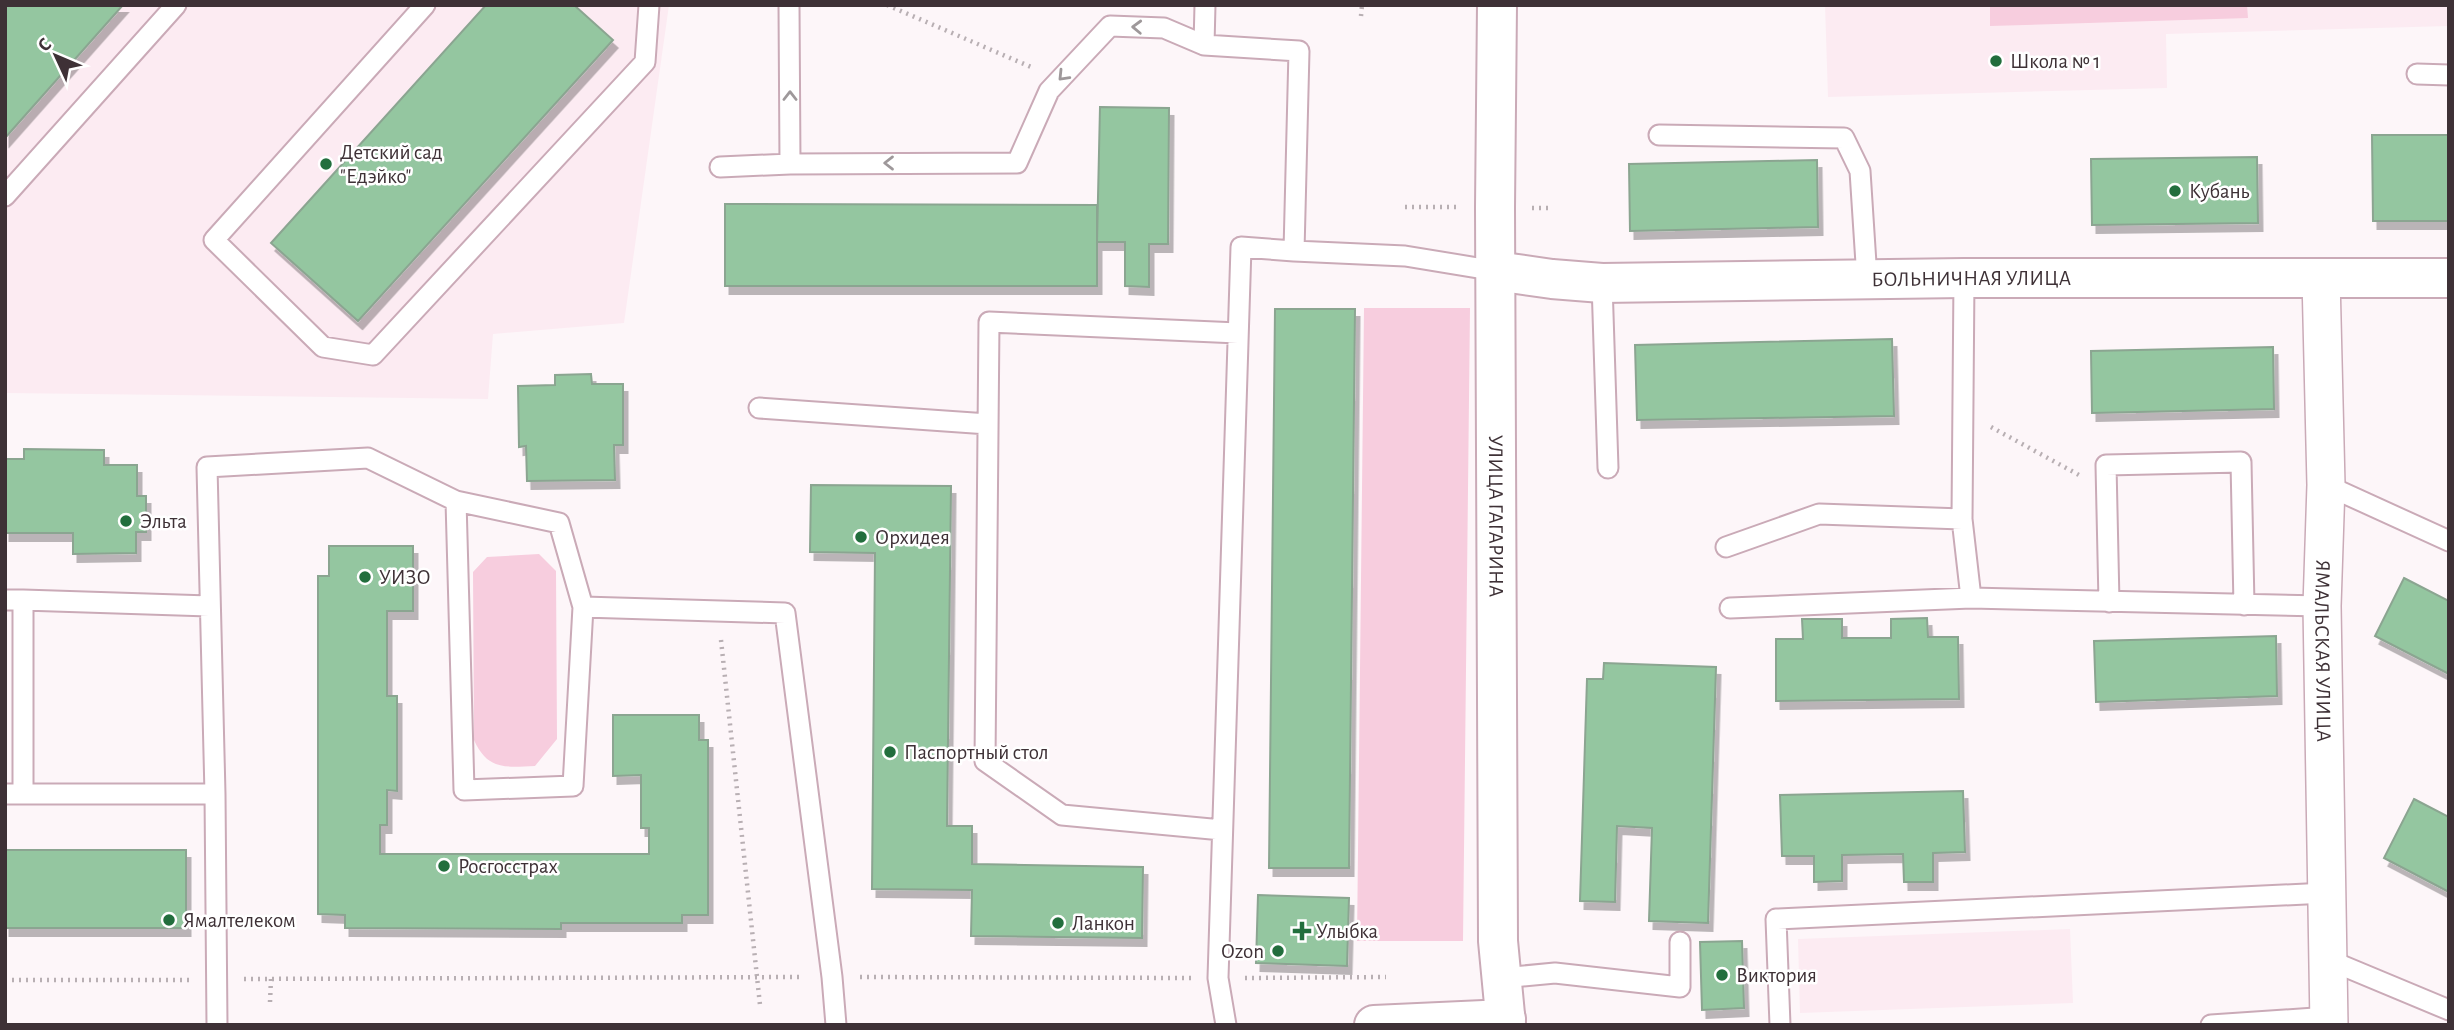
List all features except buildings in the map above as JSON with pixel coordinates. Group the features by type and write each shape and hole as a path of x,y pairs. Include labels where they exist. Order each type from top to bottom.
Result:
{"street":[{"name":"УЛИЦА ГАГАРИНА","path":"1497,5 1498,927 1506,1022"},
{"name":"БОЛЬНИЧНАЯ УЛИЦА","path":"1496,271 1602,283 1965,278 2449,278"},
{"name":"ЯМАЛЬСКАЯ УЛИЦА","path":"2321,278 2326,485 2322,606 2329,1021"},
{"path":"1374,1025 1506,1022"}],"lane":[{"path":"5,195 176,5"},
{"path":"425,5 214,240 323,347 373,355 645,62 649,5"},
{"path":"789,5 790,164"},
{"path":"1205,5 1205,45"},
{"path":"720,167 1017,163 1049,91 1110,26 1164,28 1205,45 1300,51 1294,251"},
{"path":"2417,74 2449,75"},
{"path":"1659,135 1844,138 1860,171 1867,279"},
{"path":"1226,1025 1218,978 1241,247 1405,256 1496,271"},
{"path":"1965,278 1962,519 1971,598"},
{"path":"1602,283 1608,468"},
{"path":"1222,830 1062,815 985,761 989,322 1238,333"},
{"path":"759,408 988,424"},
{"path":"216,1025 215,794 207,467 368,458 456,501 559,523 583,607 573,786 464,790 456,501"},
{"path":"2109,602 2106,466 2241,462 2244,605"},
{"path":"2326,485 2449,541"},
{"path":"1726,547 1819,514 1962,519"},
{"path":"1730,608 1971,598 2322,606"},
{"path":"209,606 14,600 14,794 215,794"},
{"path":"583,607 785,613 836,1025"},
{"path":"1780,1025 1776,919 2326,893"},
{"path":"1502,978 1555,973 1680,987 1680,942"},
{"path":"2329,960 2449,1010"},
{"path":"2211,1025 2329,1021"}],"path":[{"path":"887,5 1060,79"},
{"path":"1362,5 1362,16"},
{"path":"1963,412 2106,490"},
{"path":"718,611 760,1005"},
{"path":"5,980 1386,977"},
{"path":"270,1002 271,979"}],"shaded area":[{"name":"Детский сад \"Едэйко\"","path":"5,5 669,5 624,323 493,334 488,399 5,393"},
{"name":"Школа № 1","path":"1825,5 2449,5 2449,26 2166,34 2167,88 1828,97"},
{"path":"1990,5 2247,5 2248,18 1990,26"},
{"path":"1364,308 1470,308 1463,941 1357,941"},
{"path":"539,554 556,571 557,739 535,766 499,765 485,757 474,740 473,572 487,557"},
{"path":"2070,929 2073,1003 1800,1013 1798,939"}],"place":[{"name":"Школа № 1","path":"1996,61"},
{"name":"Детский сад \"Едэйко\"","path":"326,164"},
{"name":"Кубань","path":"2175,191"},
{"name":"Эльта","path":"126,521"},
{"name":"Орхидея","path":"861,537"},
{"name":"УИЗО","path":"365,577"},
{"name":"Паспортный стол","path":"890,752"},
{"name":"Росгосстрах","path":"444,866"},
{"name":"Ямалтелеком","path":"169,920"},
{"name":"Ланкон","path":"1058,923"},
{"name":"Улыбка","path":"1302,931"},
{"name":"Ozon","path":"1278,951"},
{"name":"Виктория","path":"1722,975"}]}
